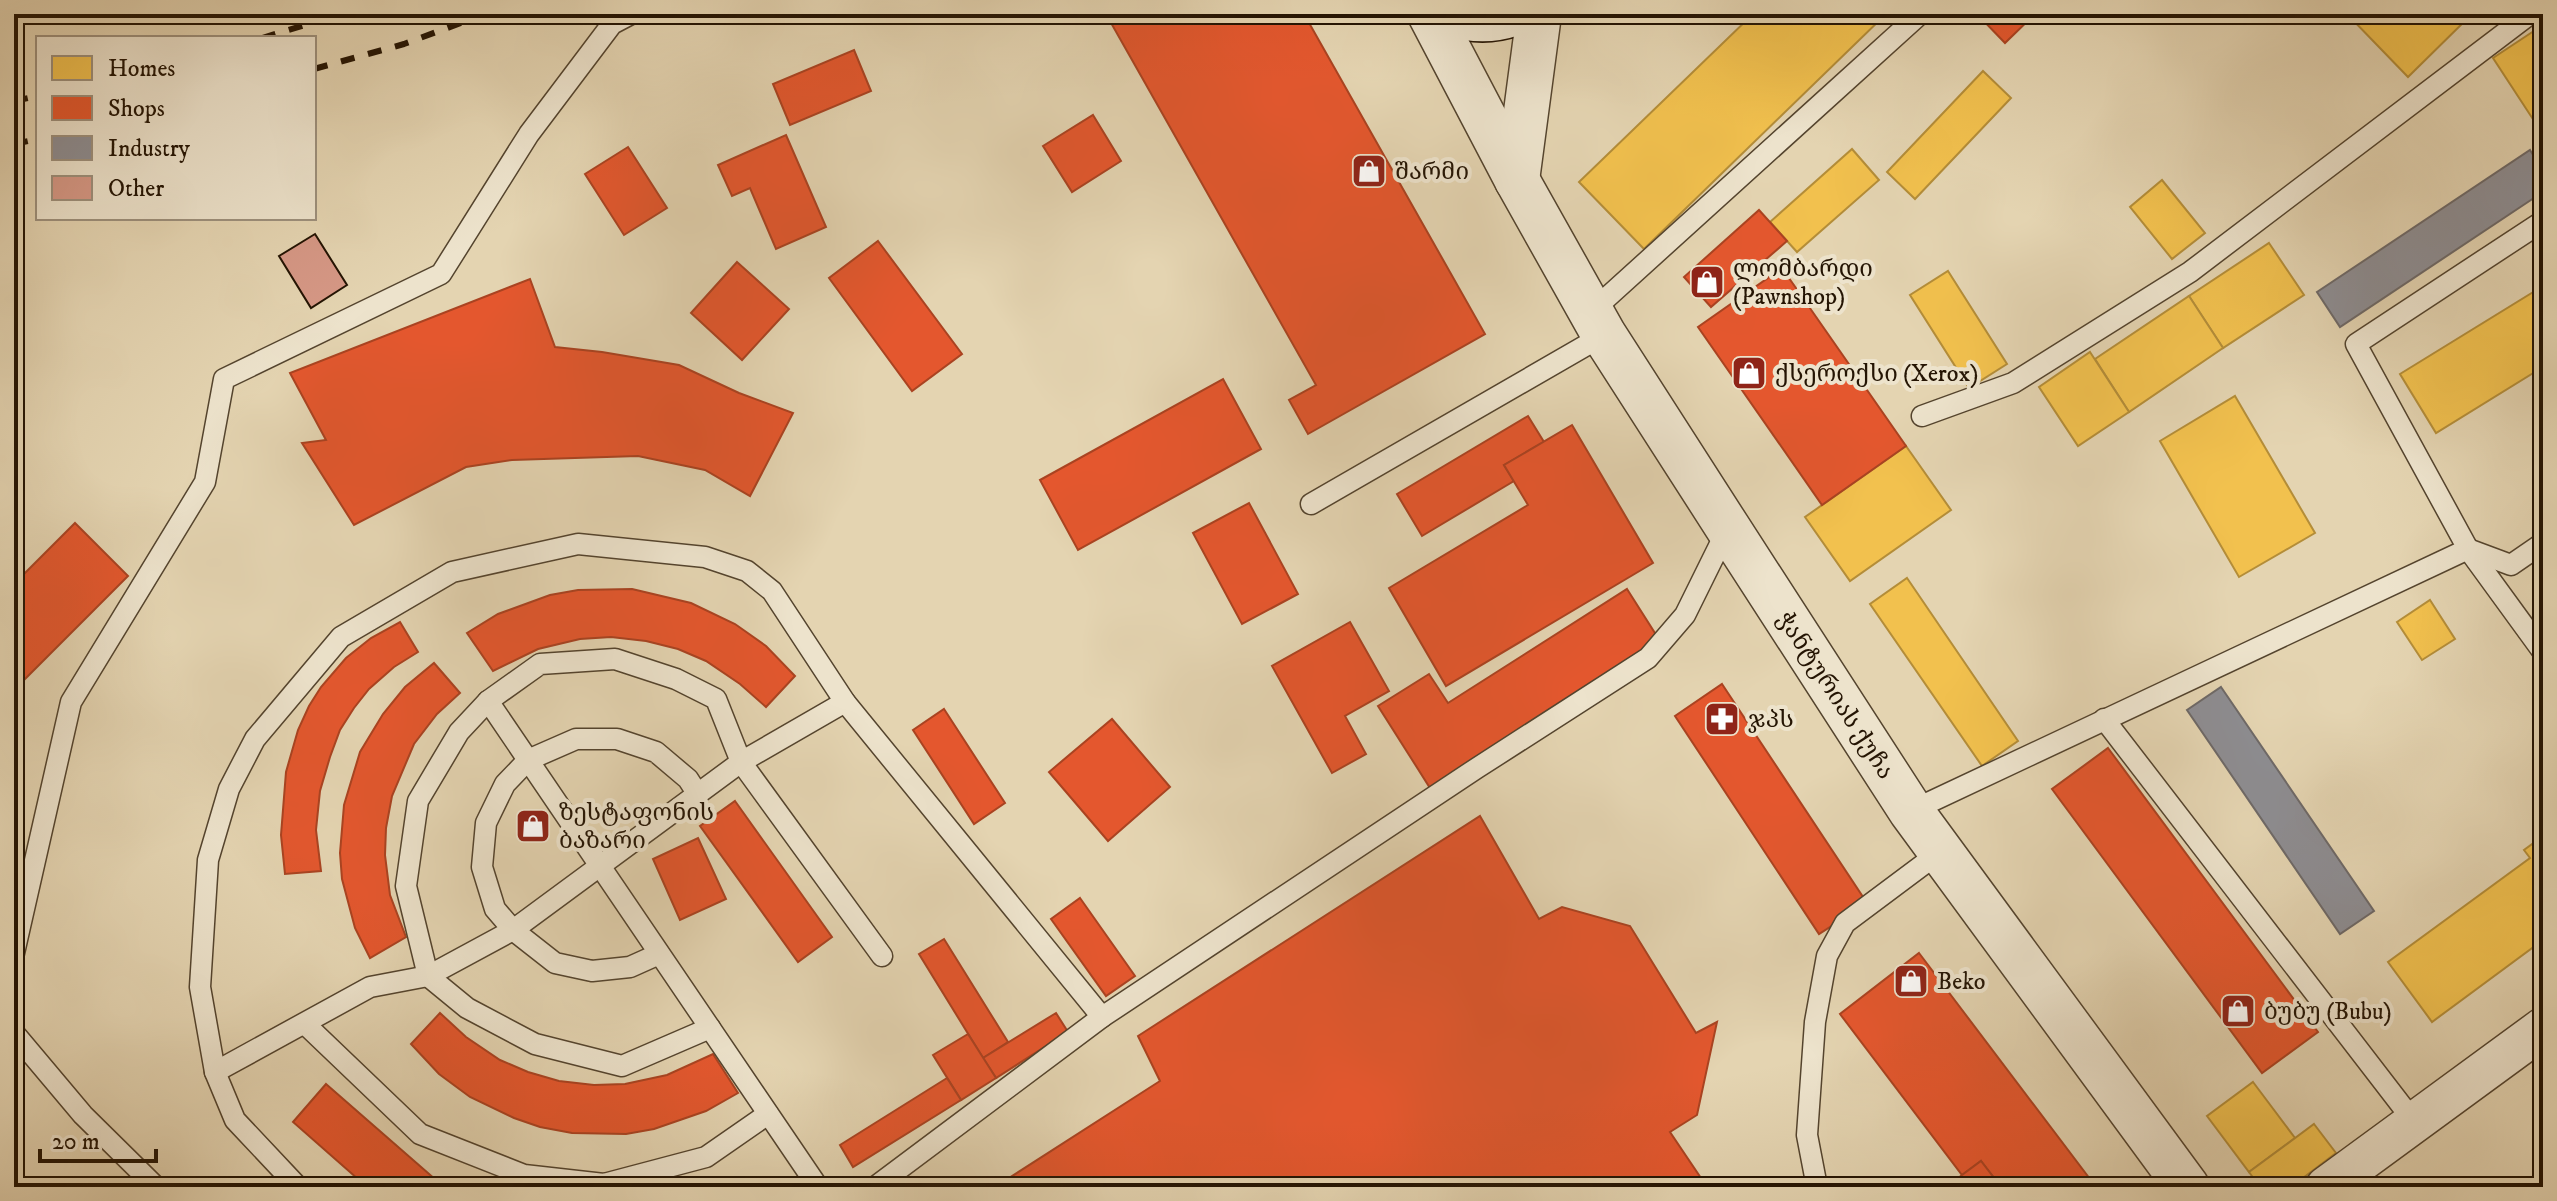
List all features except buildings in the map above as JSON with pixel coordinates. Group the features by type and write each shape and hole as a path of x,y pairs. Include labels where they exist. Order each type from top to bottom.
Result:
{"street":[{"name":"ჭანტურიას ქუჩა","path":"1430,14 1517,180 1598,324 1728,528 1911,811 2187,1187"},
{"path":"1452,14 1479,19 1513,14"},
{"path":"1517,180 1539,14"},
{"path":"2326,1187 2543,1028"}],"lane":[{"path":"14,953 71,702 205,482 224,379 441,274 529,134 612,24 631,14"},
{"path":"1311,504 1598,324 1920,14"},
{"path":"1922,416 2013,383 2190,272 2530,14"},
{"path":"2543,221 2356,344 2468,549 2543,652"},
{"path":"875,1187 1102,1017 1648,658 1685,615 1728,528"},
{"path":"1911,811 2468,549 2511,565 2543,543"},
{"path":"298,1187 235,1120 215,1072 200,987 208,860 229,789 255,739 341,637 452,572 578,544 705,557 747,571 772,591 845,702 1102,1017"},
{"path":"710,1028 622,1066 535,1044 467,1008 428,976 406,886 418,801 459,732 488,701 540,664 615,659 676,679 716,699 741,762 882,956"},
{"path":"488,701 818,1187"},
{"path":"215,1072 370,987 428,976 513,930 741,762 845,702"},
{"path":"2104,719 2415,1123"},
{"path":"659,954 630,967 592,971 555,963 513,930 495,909 482,867 486,823 505,784 528,760 576,739 617,739 656,752 688,779 697,793"},
{"path":"1817,1187 1807,1135 1815,1022 1827,956 1845,923 1940,852"},
{"path":"305,1024 420,1134 524,1175 604,1184 706,1157 768,1114"},
{"path":"14,1033 83,1115 156,1187"}],"railway":[{"path":"269,36 342,14"},
{"path":"316,68 404,44 485,14"},
{"path":"14,101 36,96"},
{"path":"14,144 36,139"}],"place":[{"name":"შარმი","path":"1369,171"},
{"name":"ლომბარდი (Pawnshop)","path":"1707,282"},
{"name":"ქსეროქსი (Xerox)","path":"1749,373"},
{"name":"ჯპს","path":"1722,719"},
{"name":"ზესტაფონის ბაზარი","path":"533,826"},
{"name":"Beko","path":"1911,981"},
{"name":"ბუბუ (Bubu)","path":"2238,1011"}]}
